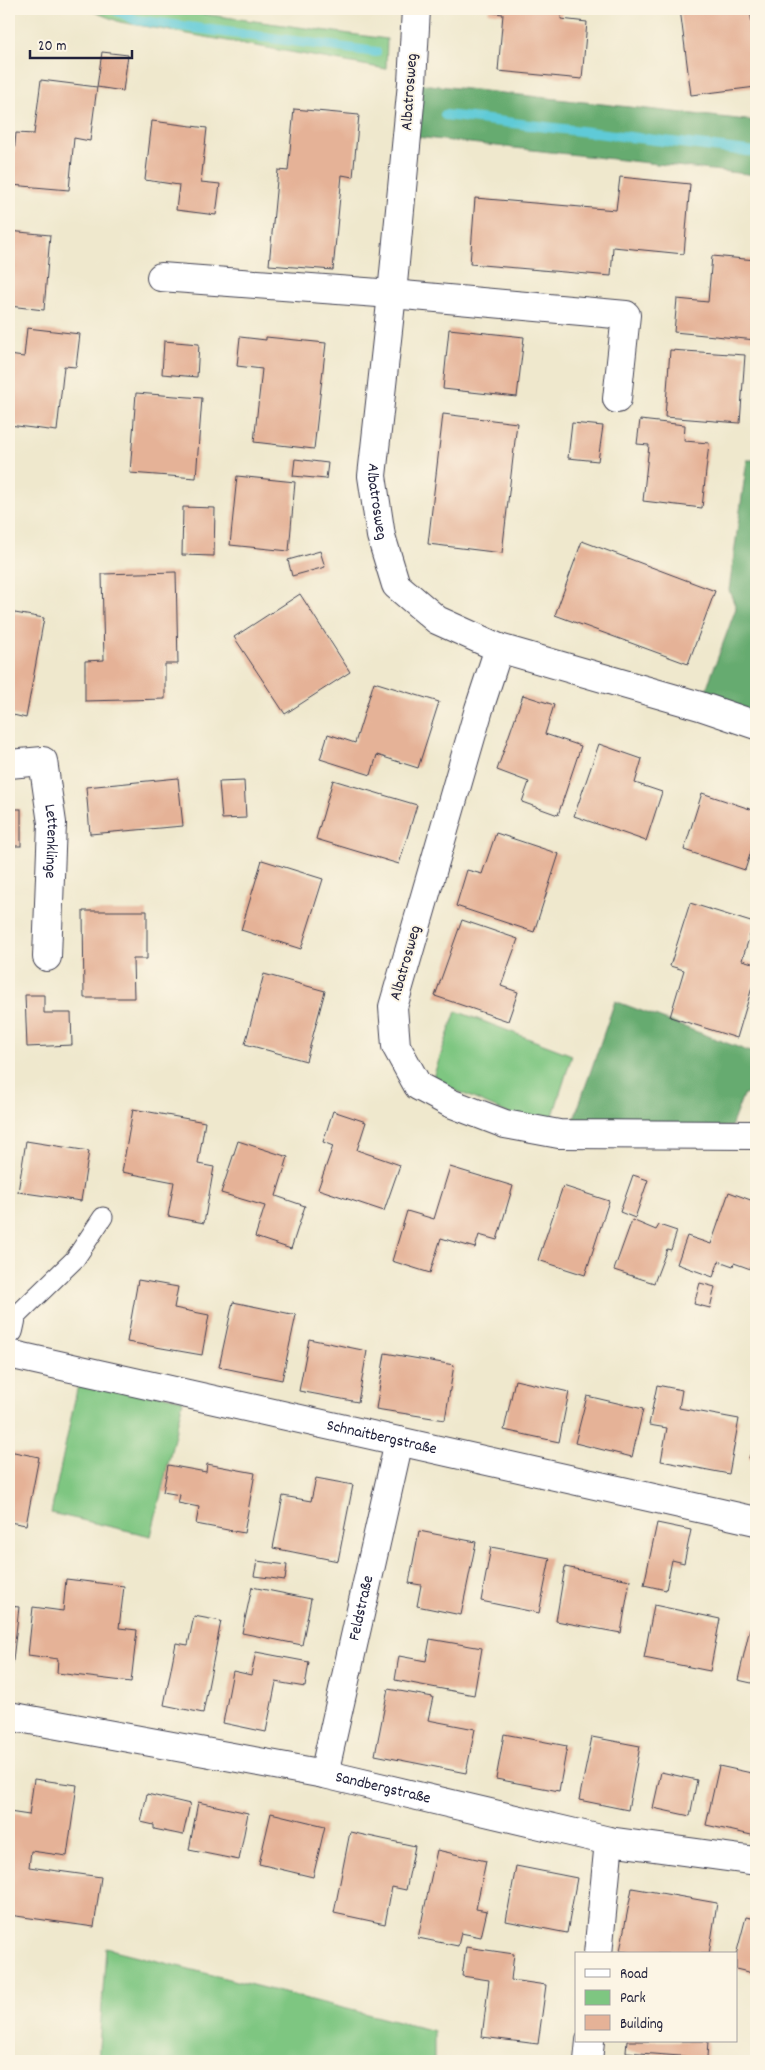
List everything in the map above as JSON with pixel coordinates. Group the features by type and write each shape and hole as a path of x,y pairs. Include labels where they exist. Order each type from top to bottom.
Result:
{"street":[{"name":"Albatrosweg","path":"416,9 412,83 372,476 381,536 396,585 437,620 499,648 700,706 756,725"},
{"path":"161,277 392,294 626,315 617,399"},
{"name":"Albatrosweg","path":"499,648 479,710 393,1007 396,1046 418,1086 450,1102 505,1124 560,1134 756,1135"},
{"name":"Lettenklinge","path":"9,764 43,761 52,823 47,956"},
{"name":"Schnaitbergstraße","path":"9,1354 456,1452 756,1521"},
{"name":"Feldstraße","path":"324,1774 399,1441"},
{"name":"Sandbergstraße","path":"9,1716 324,1774 610,1841 756,1861"},
{"path":"598,1952 610,1841"},
{"path":"588,2061 590,2042"}],"lane":[{"path":"10,1326 75,1258 103,1217"}],"green space":[{"path":"87,9 166,9 387,39 386,69 120,22"},
{"path":"412,83 756,121 756,175 407,136"},
{"path":"747,460 756,460 756,725 700,706 736,608 729,590"},
{"path":"615,1001 756,1054 756,1092 743,1095 731,1127 571,1128"},
{"path":"456,1011 572,1055 551,1122 514,1116 432,1080"},
{"path":"80,1375 183,1400 151,1536 51,1513"},
{"path":"106,1948 434,2031 434,2061 98,2061"}],"building":[{"path":"489,9 562,9 561,19 587,22 582,79 498,71 503,14 488,12"},
{"path":"680,9 750,9 756,55 756,87 691,95"},
{"path":"102,52 128,55 123,91 97,87"},
{"path":"41,80 97,87 90,141 74,138 69,190 11,185 16,133 34,134"},
{"path":"294,109 359,115 353,177 342,175 333,270 269,265 278,170 288,171"},
{"path":"152,121 207,128 201,182 220,184 216,215 176,210 179,185 145,180"},
{"path":"620,177 690,184 684,254 613,247 611,276 470,264 475,198 616,210"},
{"path":"9,231 50,235 44,310 9,306"},
{"path":"712,256 756,260 756,340 674,332 677,299 708,302"},
{"path":"27,328 80,334 76,367 64,366 57,431 9,425 9,355 24,357"},
{"path":"449,329 524,337 517,397 443,389"},
{"path":"240,337 266,340 266,337 326,343 314,449 254,442 262,369 237,366"},
{"path":"164,341 199,344 197,377 162,374"},
{"path":"670,350 745,355 740,423 665,417"},
{"path":"136,393 202,398 196,478 130,473"},
{"path":"443,414 517,423 502,553 428,544"},
{"path":"640,420 685,425 684,441 709,443 702,508 643,501 649,445 637,444"},
{"path":"572,423 603,426 598,461 568,458"},
{"path":"295,459 328,463 326,479 293,476"},
{"path":"237,476 295,482 289,551 230,545"},
{"path":"183,507 215,508 214,556 182,555"},
{"path":"582,541 715,591 688,664 555,615"},
{"path":"320,551 325,567 292,576 288,560"},
{"path":"176,572 178,664 165,664 165,699 85,701 85,661 104,660 102,574"},
{"path":"300,594 350,672 285,714 234,637"},
{"path":"9,612 44,618 26,718 9,714"},
{"path":"374,682 439,702 418,768 377,755 371,775 320,759 328,734 355,743"},
{"path":"523,695 554,705 545,734 581,746 558,815 522,802 529,782 497,770"},
{"path":"599,744 642,759 635,783 662,792 646,841 574,816"},
{"path":"178,778 183,826 90,834 86,787"},
{"path":"333,780 417,805 399,864 316,839"},
{"path":"244,781 246,818 222,819 219,782"},
{"path":"702,793 756,811 756,836 745,870 684,850"},
{"path":"9,809 21,809 21,846 9,846"},
{"path":"496,833 559,854 534,932 456,906 467,870 482,874"},
{"path":"262,860 323,879 301,949 241,930"},
{"path":"690,903 754,923 742,960 756,964 756,974 737,1038 670,1017 684,970 670,966"},
{"path":"83,911 147,911 147,959 133,959 134,998 84,998"},
{"path":"462,920 518,939 501,986 518,992 508,1021 435,996"},
{"path":"264,974 325,991 306,1061 245,1044"},
{"path":"25,995 44,995 44,1013 71,1013 72,1045 27,1047"},
{"path":"133,1109 205,1122 198,1164 214,1167 204,1223 168,1216 174,1182 122,1172"},
{"path":"333,1111 366,1122 357,1150 400,1165 384,1211 318,1189 333,1146 323,1142"},
{"path":"26,1141 89,1151 81,1201 18,1192"},
{"path":"238,1141 288,1157 276,1196 305,1206 291,1249 255,1237 265,1206 221,1193"},
{"path":"450,1167 513,1186 497,1240 479,1235 475,1248 441,1238 430,1273 392,1261 407,1211 434,1219"},
{"path":"633,1175 648,1180 635,1218 620,1212"},
{"path":"563,1186 609,1201 585,1275 538,1260"},
{"path":"729,1192 756,1202 756,1271 734,1263 733,1266 719,1261 713,1277 677,1264 687,1236 711,1244"},
{"path":"632,1220 656,1230 659,1225 677,1231 671,1250 667,1249 654,1283 614,1270"},
{"path":"138,1280 178,1287 174,1308 209,1315 202,1355 127,1342"},
{"path":"700,1283 715,1287 710,1308 694,1304"},
{"path":"233,1302 296,1315 282,1380 219,1367"},
{"path":"309,1339 367,1351 358,1402 299,1391"},
{"path":"385,1353 454,1365 445,1420 376,1409"},
{"path":"515,1380 569,1392 559,1442 504,1430"},
{"path":"657,1385 682,1390 679,1408 739,1419 729,1474 661,1461 667,1428 649,1425"},
{"path":"587,1396 643,1409 632,1457 575,1443"},
{"path":"756,1438 756,1461 749,1458"},
{"path":"9,1451 39,1457 26,1525 9,1522"},
{"path":"207,1464 255,1473 244,1533 196,1524 199,1507 178,1503 180,1495 163,1492 168,1465 206,1472"},
{"path":"316,1478 353,1485 338,1561 273,1548 283,1496 311,1501"},
{"path":"657,1523 691,1530 684,1563 672,1560 666,1590 644,1585"},
{"path":"419,1531 476,1542 461,1615 417,1606 421,1585 409,1583"},
{"path":"491,1547 550,1558 539,1613 481,1601"},
{"path":"257,1561 287,1565 285,1580 254,1576"},
{"path":"565,1567 630,1580 621,1633 556,1621"},
{"path":"66,1579 124,1586 119,1628 137,1630 131,1682 57,1673 58,1659 28,1655 33,1607 63,1611"},
{"path":"252,1587 311,1599 302,1645 242,1633"},
{"path":"654,1605 720,1619 710,1671 644,1658"},
{"path":"9,1606 19,1607 11,1678 9,1677"},
{"path":"194,1616 221,1621 203,1713 164,1705 176,1643 188,1645"},
{"path":"750,1628 756,1630 756,1684 738,1680"},
{"path":"430,1639 482,1648 474,1695 395,1680 399,1656 426,1661"},
{"path":"256,1652 309,1662 305,1687 276,1682 266,1732 223,1723 233,1671 251,1675"},
{"path":"388,1689 433,1697 428,1720 475,1729 466,1773 375,1755"},
{"path":"504,1734 567,1746 559,1791 496,1779"},
{"path":"592,1737 640,1746 628,1810 579,1800"},
{"path":"719,1766 756,1774 756,1836 706,1825"},
{"path":"661,1772 697,1780 690,1816 653,1808"},
{"path":"34,1779 77,1785 67,1856 31,1851 29,1867 101,1877 94,1927 9,1915 9,1812 29,1815"},
{"path":"147,1794 190,1804 183,1835 154,1829 154,1825 141,1822"},
{"path":"198,1802 248,1813 239,1860 189,1850"},
{"path":"271,1813 325,1826 313,1877 259,1864"},
{"path":"350,1832 415,1846 406,1890 392,1887 385,1924 334,1913"},
{"path":"437,1850 486,1861 476,1909 487,1911 481,1937 461,1933 458,1946 418,1938"},
{"path":"516,1866 577,1878 567,1933 506,1921"},
{"path":"632,1888 717,1903 709,1952 620,1951"},
{"path":"746,1917 756,1919 756,1974 738,1970 737,1952"},
{"path":"466,1947 514,1954 511,1980 546,1985 538,2044 482,2037 489,1980 462,1976"},
{"path":"627,2042 708,2042 707,2058 626,2052"}],"waterway":[{"path":"114,9 136,20 376,52"},
{"path":"445,115 756,152"}]}
